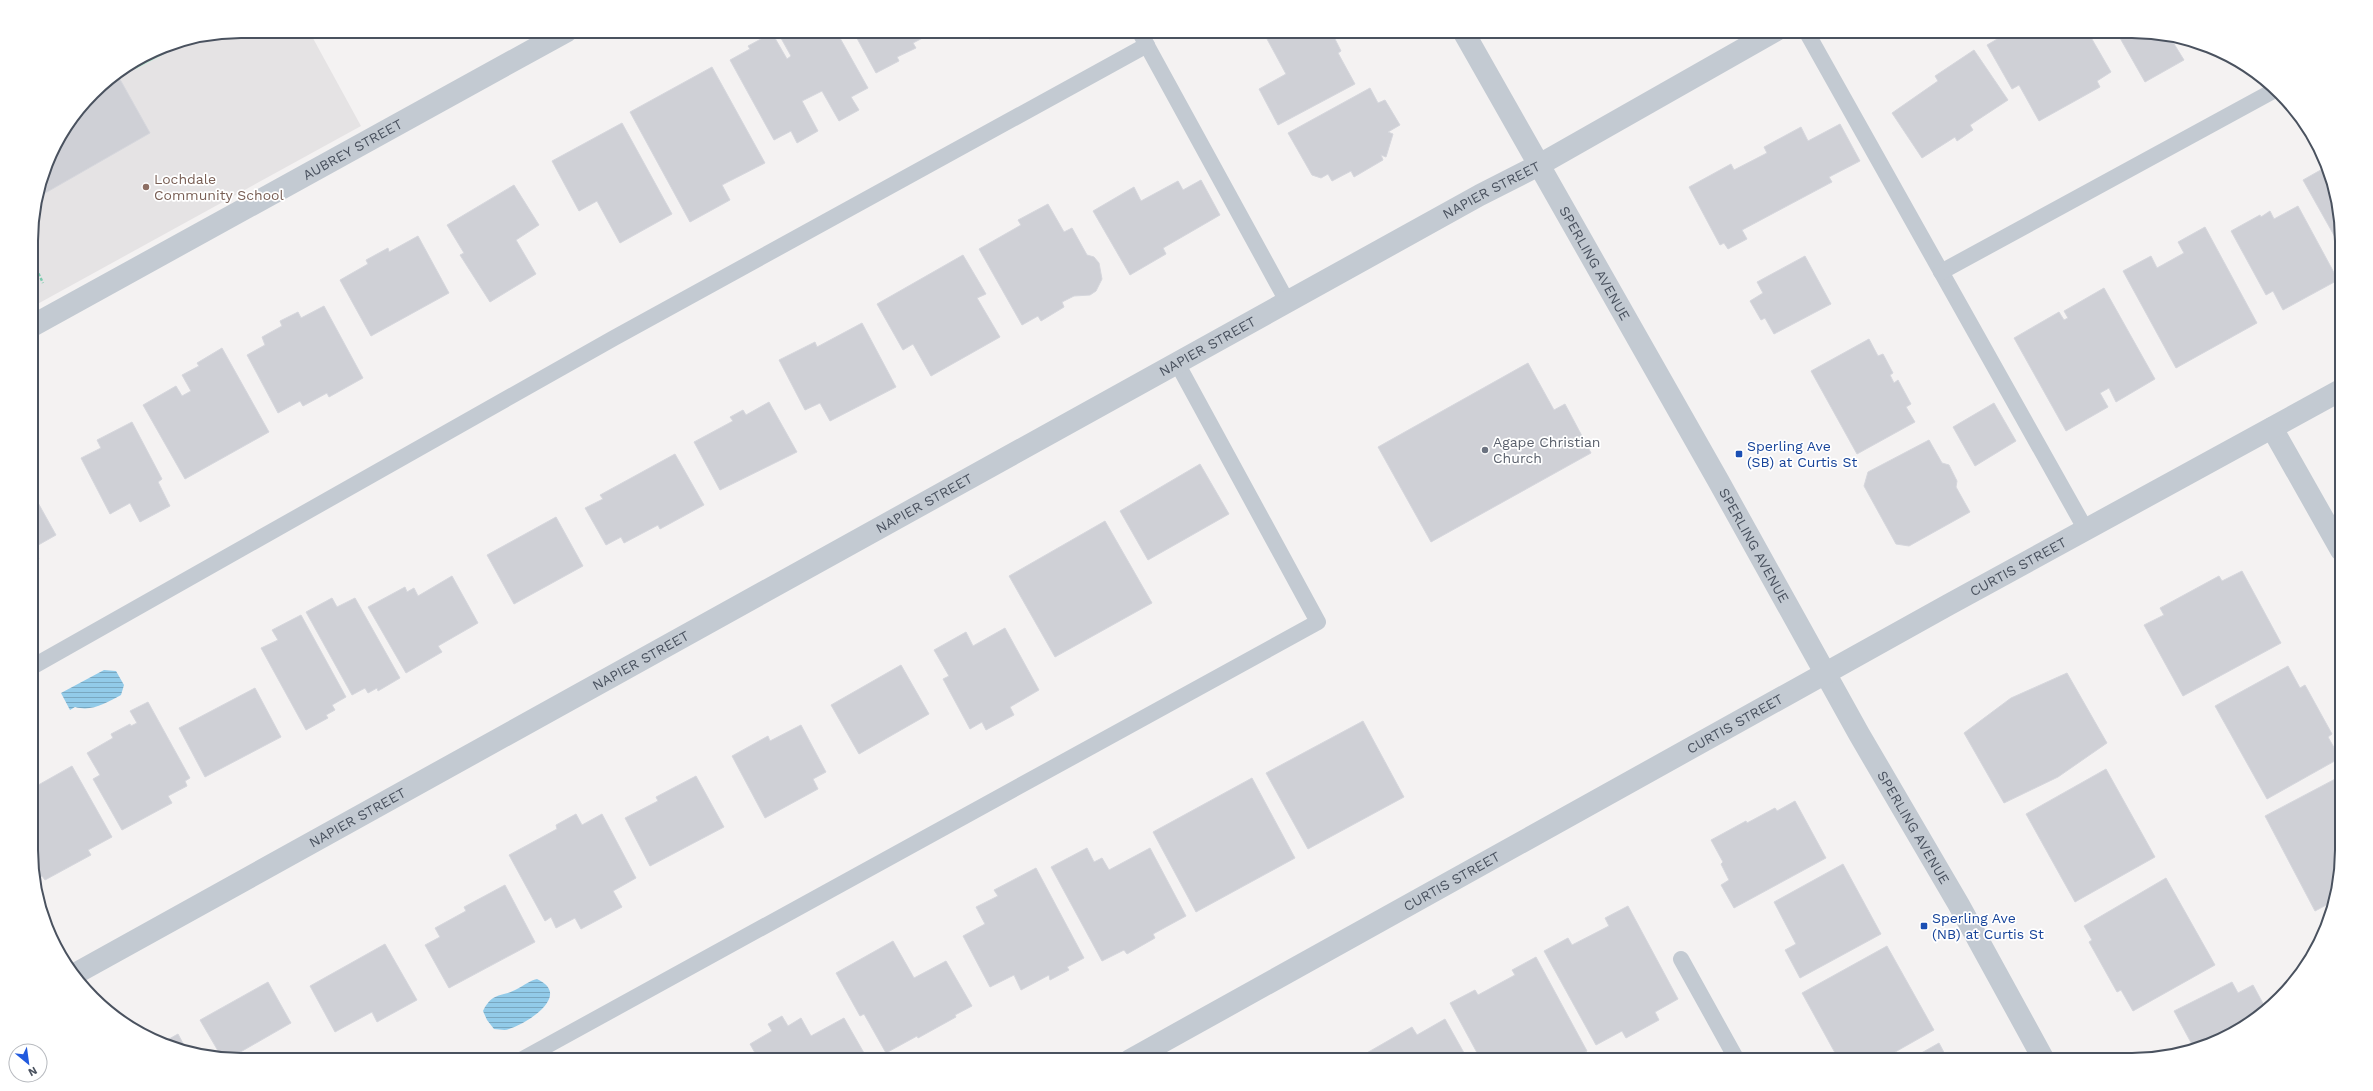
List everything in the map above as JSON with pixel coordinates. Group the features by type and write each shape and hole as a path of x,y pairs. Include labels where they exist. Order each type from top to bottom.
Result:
{"street":[{"name":"AUBREY STREET","path":"38,323 555,38"},
{"name":"SPERLING AVENUE","path":"1468,38 1825,674 1959,905 2040,1053"},
{"name":"NAPIER STREET","path":"79,972 1177,363 1288,303 1480,195 1539,165 1763,38"},
{"name":"CURTIS STREET","path":"1143,1053 1825,674 2335,393"},
{"path":"2272,428 2335,539"}],"lane":[{"path":"1143,38 1288,303"},
{"path":"1810,38 2086,530"},
{"path":"38,664 614,338 1147,45"},
{"path":"1941,272 2271,92"},
{"path":"534,1053 1318,622 1177,363"},
{"path":"1681,959 1733,1053"}],"shaded area":[{"name":"Lochdale Community School","path":"228,38 313,38 361,126 38,304 38,228 45,188 53,163 65,139 88,107 107,88 139,65 163,53 201,42"}],"green space":[{"path":"171,51 136,69 135,67 139,65"}],"water":[{"path":"104,670 116,671 124,685 121,695 93,708 75,707 70,710 61,693"},
{"path":"537,979 547,985 550,993 549,1000 543,1008 535,1015 517,1026 507,1030 494,1029 487,1020 483,1011 490,1000 520,988"}],"building":[{"path":"763,38 775,38 787,59 791,56 781,38 840,38 868,88 851,97 859,110 839,121 822,91 802,101 818,131 797,143 791,131 774,140 730,60 750,49 748,46"},
{"path":"857,38 923,38 913,43 916,48 897,57 899,61 876,73"},
{"path":"1334,38 1341,51 1338,53 1355,84 1278,125 1259,89 1286,74 1267,39"},
{"path":"1999,38 2091,38 2111,72 2097,81 2100,87 2039,121 2019,85 2012,89 1987,45"},
{"path":"2120,38 2145,38 2173,42 2184,60 2145,82"},
{"path":"1974,50 2008,100 1970,125 1973,130 1957,141 1955,137 1922,158 1892,113 1938,81 1935,76"},
{"path":"712,67 765,163 722,185 730,200 690,222 630,112"},
{"path":"119,78 150,133 44,194 53,163 72,128 97,97"},
{"path":"1370,88 1378,103 1385,100 1400,125 1388,132 1393,134 1386,157 1381,155 1383,160 1354,177 1351,171 1332,181 1328,174 1321,178 1312,175 1288,133"},
{"path":"622,123 672,214 620,243 597,201 579,211 552,161"},
{"path":"1840,124 1860,161 1829,177 1832,182 1742,230 1747,239 1728,249 1724,243 1720,245 1689,187 1731,164 1734,170 1767,153 1764,147 1801,127 1808,141"},
{"path":"2322,169 2331,201 2335,237 2303,180"},
{"path":"1201,180 1220,215 1163,248 1166,254 1130,275 1093,211 1134,187 1141,201 1178,181 1183,190"},
{"path":"514,185 539,225 516,240 536,274 490,302 460,255 464,253 447,225"},
{"path":"1048,204 1064,232 1072,228 1087,255 1094,257 1099,263 1102,279 1096,291 1090,295 1074,296 1062,302 1064,307 1041,321 1038,316 1022,325 979,249 1021,225 1018,220"},
{"path":"2298,206 2335,274 2335,282 2283,310 2273,291 2266,295 2231,231 2260,215 2261,217 2270,211 2274,219"},
{"path":"2205,227 2257,323 2176,368 2123,271 2151,256 2157,268 2184,253 2178,242"},
{"path":"418,236 449,293 371,336 340,280 368,264 366,260 388,248 389,252"},
{"path":"963,255 986,294 977,298 1000,337 931,376 913,344 903,350 877,304"},
{"path":"1805,256 1831,304 1774,334 1765,318 1761,320 1750,301 1763,293 1757,282"},
{"path":"2104,288 2155,379 2116,402 2109,388 2100,393 2108,407 2066,431 2014,338 2059,312 2064,320 2068,318 2064,311"},
{"path":"324,306 363,378 329,397 327,393 303,406 300,401 278,413 247,355 265,345 262,337 282,326 280,321 298,312 301,318"},
{"path":"862,323 896,387 830,421 820,403 805,410 779,360 815,342 817,347"},
{"path":"1869,339 1878,356 1883,354 1893,373 1890,375 1894,383 1898,380 1911,404 1906,407 1915,422 1857,454 1811,371"},
{"path":"222,348 269,432 185,479 143,405 176,386 182,396 191,391 182,375 199,366 197,363"},
{"name":"Agape Christian Church","path":"1528,363 1554,410 1565,404 1591,453 1431,542 1378,447"},
{"path":"769,402 797,452 720,490 694,442 733,421 730,417 743,410 746,415"},
{"path":"1994,403 2016,441 1975,466 1953,427"},
{"path":"132,422 162,479 158,482 170,506 140,522 130,503 110,514 81,458 101,448 97,440"},
{"path":"1929,440 1942,463 1949,465 1957,481 1956,487 1970,512 1909,546 1896,544 1864,486 1868,472"},
{"path":"675,454 704,505 660,529 658,525 624,543 621,537 606,545 585,508 603,499 600,495"},
{"path":"1200,464 1229,514 1148,560 1120,511"},
{"path":"38,503 56,535 38,545"},
{"path":"556,517 583,566 514,604 487,555"},
{"path":"1105,521 1152,603 1055,657 1009,576"},
{"path":"2242,571 2281,643 2183,696 2144,625 2164,615 2160,608 2219,576 2222,581"},
{"path":"452,576 478,623 438,646 442,652 406,673 368,607 405,587 407,592 414,588 418,596"},
{"path":"332,598 337,607 355,598 400,678 378,691 377,688 368,693 365,688 352,695 306,612"},
{"path":"301,615 346,697 332,705 335,710 326,715 328,718 306,730 261,648 278,640 272,630"},
{"path":"1005,628 1039,690 1010,707 1014,715 986,730 982,722 970,729 943,679 949,676 934,650 966,632 973,646"},
{"path":"901,665 929,714 859,754 831,705"},
{"path":"2288,666 2300,688 2305,685 2332,734 2328,737 2335,749 2335,761 2267,799 2215,706"},
{"path":"2067,673 2107,743 2058,777 2004,803 1964,733 2011,698"},
{"path":"255,688 281,737 205,777 179,728"},
{"path":"148,702 190,778 185,781 187,786 168,796 172,803 122,830 93,779 100,775 87,753 113,738 111,734 130,724 131,726 137,723 130,711"},
{"path":"1363,721 1404,797 1308,849 1266,773"},
{"path":"801,725 826,772 813,779 818,789 765,818 732,756 768,736 770,741"},
{"path":"72,766 112,837 88,850 91,855 45,880 42,876 40,877 38,863 38,785"},
{"path":"2106,769 2155,857 2075,902 2026,814"},
{"path":"696,776 724,827 650,866 625,818 658,801 656,797"},
{"path":"1252,778 1295,858 1196,912 1153,832"},
{"path":"2335,779 2335,863 2328,904 2315,911 2265,816"},
{"path":"1795,801 1826,858 1734,908 1721,885 1729,880 1721,864 1723,862 1711,840 1746,821 1747,823 1775,808 1777,811"},
{"path":"576,814 582,825 602,814 636,878 613,891 622,907 581,929 575,918 556,928 551,917 545,921 509,855 557,829 556,825"},
{"path":"1087,848 1094,862 1102,858 1109,870 1150,848 1186,916 1153,934 1155,938 1127,954 1124,950 1102,961 1051,867"},
{"path":"1843,864 1881,934 1800,978 1785,950 1796,944 1774,902"},
{"path":"1036,868 1084,958 1067,967 1069,970 1050,980 1049,975 1021,990 1014,975 990,987 963,936 985,924 976,907 998,896 994,890"},
{"path":"2166,878 2215,965 2133,1011 2121,990 2117,992 2089,942 2092,940 2084,926"},
{"path":"505,885 535,942 449,988 425,945 440,937 435,928 466,911 464,907"},
{"path":"1628,906 1678,999 1655,1012 1659,1020 1626,1038 1622,1031 1596,1045 1544,951 1568,938 1572,945 1609,926 1605,918"},
{"path":"893,941 914,978 946,961 972,1006 955,1015 956,1017 918,1038 917,1036 886,1053 864,1014 860,1016 836,973"},
{"path":"385,944 417,1000 377,1022 372,1012 335,1032 310,986"},
{"path":"1887,946 1934,1030 1893,1053 1835,1053 1802,993"},
{"path":"1536,957 1587,1051 1583,1053 1477,1053 1450,1003 1475,990 1478,995 1515,975 1512,970"},
{"path":"268,982 291,1023 239,1053 228,1053 218,1052 200,1020"},
{"path":"2232,982 2238,993 2253,985 2264,1005 2234,1026 2210,1038 2192,1044 2174,1011"},
{"path":"782,1016 788,1026 801,1018 811,1036 844,1018 864,1053 755,1053 750,1044 772,1031 768,1024"},
{"path":"1445,1019 1464,1053 1367,1053 1412,1027 1417,1035"},
{"path":"178,1034 184,1045 176,1042 168,1040"},
{"path":"1939,1043 1944,1053 1921,1053"}],"place":[{"name":"Lochdale Community School","path":"146,187"},
{"name":"Agape Christian Church","path":"1485,450"},
{"name":"Sperling Ave (SB) at Curtis St","path":"1739,454"},
{"name":"Sperling Ave (NB) at Curtis St","path":"1924,926"}]}
